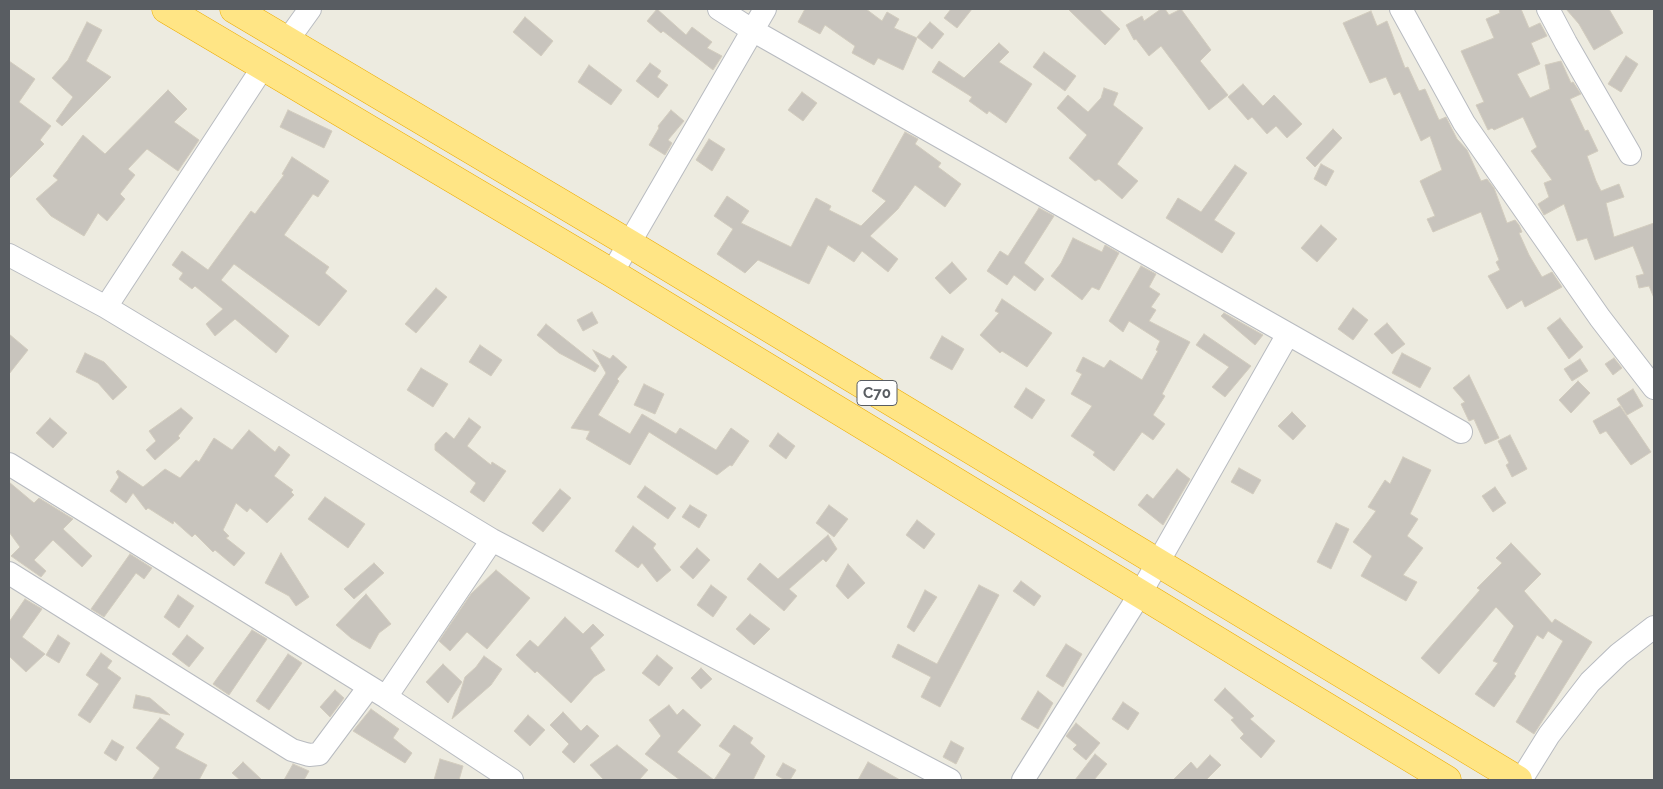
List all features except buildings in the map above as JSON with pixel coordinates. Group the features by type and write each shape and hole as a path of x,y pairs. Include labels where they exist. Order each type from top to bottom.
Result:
{"highway":[{"name":"C70","path":"166,9 612,273 1447,780"},
{"name":"C70","path":"234,9 630,244 1519,780"}],"street":[{"path":"286,41 310,9"},
{"path":"719,9 752,30 1461,432"},
{"path":"612,273 752,30 766,9"},
{"path":"1401,9 1464,123 1600,318 1654,388"},
{"path":"1548,9 1630,154"},
{"path":"106,307 263,67"},
{"path":"9,254 106,307 492,540 950,780"},
{"path":"1023,780 1140,594 1288,334"},
{"path":"9,464 378,692 512,780"},
{"path":"9,573 292,750 309,755 319,754 378,692 492,540"},
{"path":"1519,780 1549,735 1590,682 1619,654 1654,627"}]}
